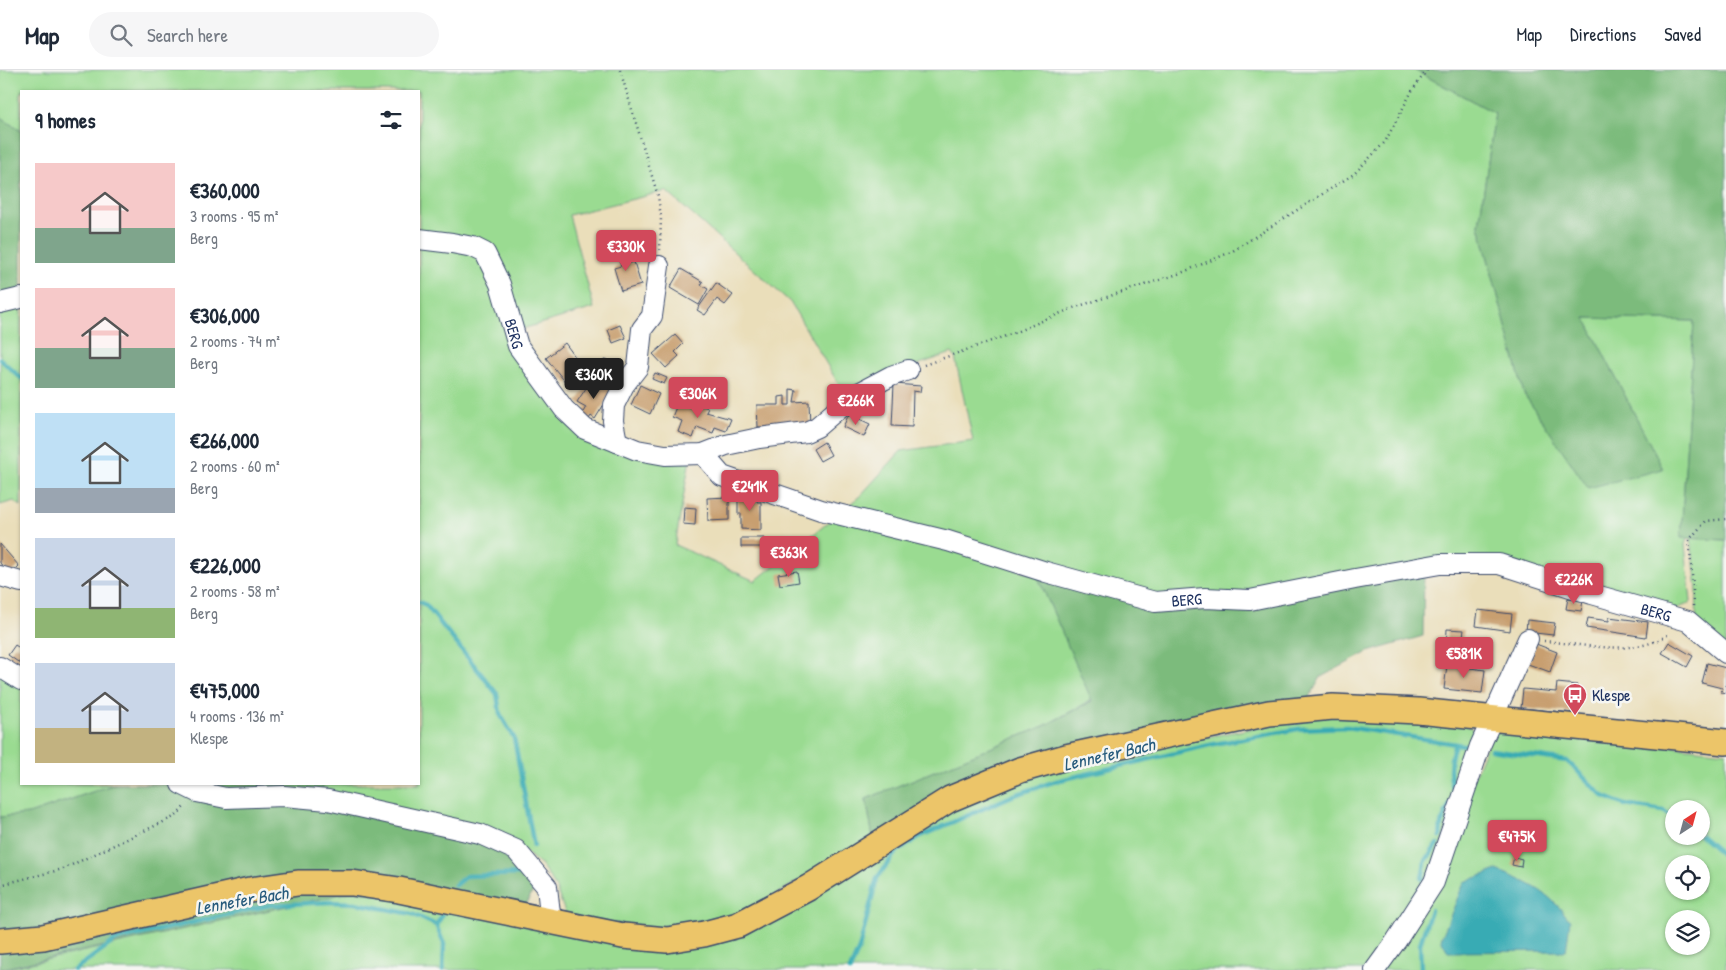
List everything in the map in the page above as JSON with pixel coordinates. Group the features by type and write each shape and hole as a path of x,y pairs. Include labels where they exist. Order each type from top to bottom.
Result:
{"main road":[{"path":"0,941 42,936 250,890 298,883 352,883 399,890 623,936 667,940 704,934 738,925 808,888 950,799 1020,770 1066,757 1269,713 1333,707 1493,717 1726,742"}],"street":[{"name":"BERG","path":"420,239 452,242 485,253 500,284 518,346 564,409 585,429 637,450 665,455 703,454 726,445 759,438 806,432 817,427 853,396 891,376 908,370"},
{"path":"617,442 613,421 614,405 624,385 638,367 642,329 652,316 659,266"},
{"path":"0,303 20,298"},
{"name":"BERG","path":"703,454 722,476 821,510 940,539 1156,602 1205,598 1250,600 1440,564 1499,564 1592,594 1688,621 1726,652"},
{"path":"0,576 20,582"},
{"path":"1374,970 1396,941 1434,882 1480,746 1528,639"},
{"path":"0,667 20,679"},
{"path":"189,788 226,798 284,796 328,800 480,834 516,850 536,873 547,887 551,922"}],"path":[{"path":"620,70 658,196 661,217 659,266"},
{"path":"908,370 1011,334 1073,308 1181,273 1231,252 1354,174 1385,142 1412,91 1427,70"},
{"name":"BERG","path":"1688,621 1693,604 1694,586 1689,540 1706,521 1726,519"},
{"path":"1528,639 1596,647 1635,646 1659,641 1688,621"},
{"path":"0,885 63,869 176,816 189,788"}],"green space":[{"path":"0,70 1414,70 1495,113 1479,225 1524,394 1588,487 1662,468 1585,318 1694,321 1681,537 1687,538 1685,545 1691,602 1671,612 1500,560 1295,589 1164,599 840,512 860,496 901,451 973,441 955,357 952,353 890,374 845,395 790,302 666,191 569,215 594,308 515,331 489,251 420,235 420,90 20,90 20,130 0,117"},
{"path":"1414,70 1726,70 1726,540 1681,538 1694,321 1585,318 1663,469 1588,488 1524,394 1479,225 1495,113"},
{"path":"0,117 20,130 20,296 0,307"},
{"path":"420,242 482,256 495,286 573,425 690,459 675,545 755,581 835,517 1037,575 1092,700 1044,726 866,799 873,837 727,923 660,931 567,917 555,886 542,866 515,843 321,793 323,785 420,785"},
{"path":"20,307 20,505 14,501 0,505 0,310"},
{"path":"1691,538 1726,540 1726,651 1696,623 1697,591"},
{"path":"1424,568 1423,636 1368,652 1321,677 1307,702 1059,750 873,837 866,799 1044,726 1092,701 1037,575 1163,603"},
{"path":"0,669 20,681 20,785 112,785 29,814 0,817"},
{"path":"1329,714 1465,724 1478,733 1431,876 1368,970 0,970 355,891 727,937 963,802 1064,764"},
{"path":"1507,729 1726,752 1726,970 1378,970 1414,922 1492,733"},
{"path":"112,785 323,785 321,809 393,818 492,842 522,868 534,889 525,907 355,891 0,969 0,817 29,814"}],"water":[{"path":"1497,870 1538,889 1562,911 1570,921 1566,951 1448,952 1441,939 1464,882"}],"building":[{"path":"625,247 630,263 634,262 641,285 621,291 614,268 621,266 616,250"},
{"path":"681,269 703,282 701,285 708,289 699,305 670,288"},
{"path":"716,283 733,295 725,305 717,299 705,315 697,310"},
{"path":"620,325 626,338 613,343 608,330"},
{"path":"675,335 683,344 675,352 679,356 666,368 653,354"},
{"path":"565,343 584,369 567,384 546,358"},
{"path":"606,359 613,370 606,375 599,364"},
{"path":"655,373 667,378 664,384 652,379"},
{"path":"602,383 612,391 595,419 591,416 589,419 582,414 586,407 577,402 588,385 597,391"},
{"path":"894,384 921,386 920,392 913,391 912,427 892,426"},
{"path":"640,385 659,394 650,414 631,405"},
{"path":"790,389 796,390 794,402 809,401 810,426 758,427 757,405 779,405 779,397 785,396 785,405 790,405"},
{"path":"678,402 690,407 692,402 708,408 706,412 731,419 726,431 715,427 713,433 697,427 693,438 678,432 682,421 672,417"},
{"path":"849,414 870,424 864,437 843,427"},
{"path":"824,442 831,455 820,461 813,449"},
{"path":"738,494 758,495 757,502 761,502 761,530 741,529 741,514 738,514"},
{"path":"729,497 729,520 708,521 707,498"},
{"path":"684,507 696,508 695,525 683,524"},
{"path":"741,538 764,538 764,547 741,547"},
{"path":"0,544 19,566 10,575 0,563"},
{"path":"797,571 799,582 780,585 778,574"},
{"path":"1568,598 1583,601 1581,611 1566,609"},
{"path":"1478,610 1512,614 1510,631 1476,626"},
{"path":"1609,617 1648,622 1646,637 1586,628 1588,618 1609,621"},
{"path":"1527,620 1555,623 1553,635 1526,632"},
{"path":"1447,629 1464,630 1461,648 1446,648"},
{"path":"1669,642 1693,656 1687,667 1662,653"},
{"path":"1536,644 1557,652 1550,672 1528,664"},
{"path":"15,645 20,648 20,663 8,655"},
{"path":"1707,663 1726,668 1726,693 1721,692 1722,688 1702,683"},
{"path":"1447,665 1485,670 1482,693 1444,689"},
{"path":"1557,683 1577,685 1574,713 1521,708 1523,689 1556,692"},
{"path":"1514,857 1522,859 1521,867 1512,865"}],"waterway":[{"path":"0,359 20,377"},
{"path":"420,602 426,605 497,694 500,714 514,738 534,846"},
{"name":"Lennefer Bach","path":"850,970 859,949 877,878 896,852 919,837 1012,796 1056,781 1214,744 1298,729 1347,727 1469,746"},
{"path":"1453,797 1455,794 1450,769 1451,756 1455,744"},
{"name":"Lennefer Bach","path":"1491,750 1567,761 1603,796 1625,805 1665,812"},
{"path":"1440,837 1441,824 1450,804"},
{"path":"1422,879 1425,862 1437,844"},
{"name":"Lennefer Bach","path":"1710,844 1726,858"},
{"path":"455,885 466,876 524,874"},
{"name":"Lennefer Bach","path":"74,970 116,940 270,905 331,902 355,903 412,914 436,925 444,944 443,970"},
{"path":"1421,970 1420,944 1431,910"},
{"path":"436,925 442,916"}],"place":[{"name":"Klespe","path":"1575,716"}]}
